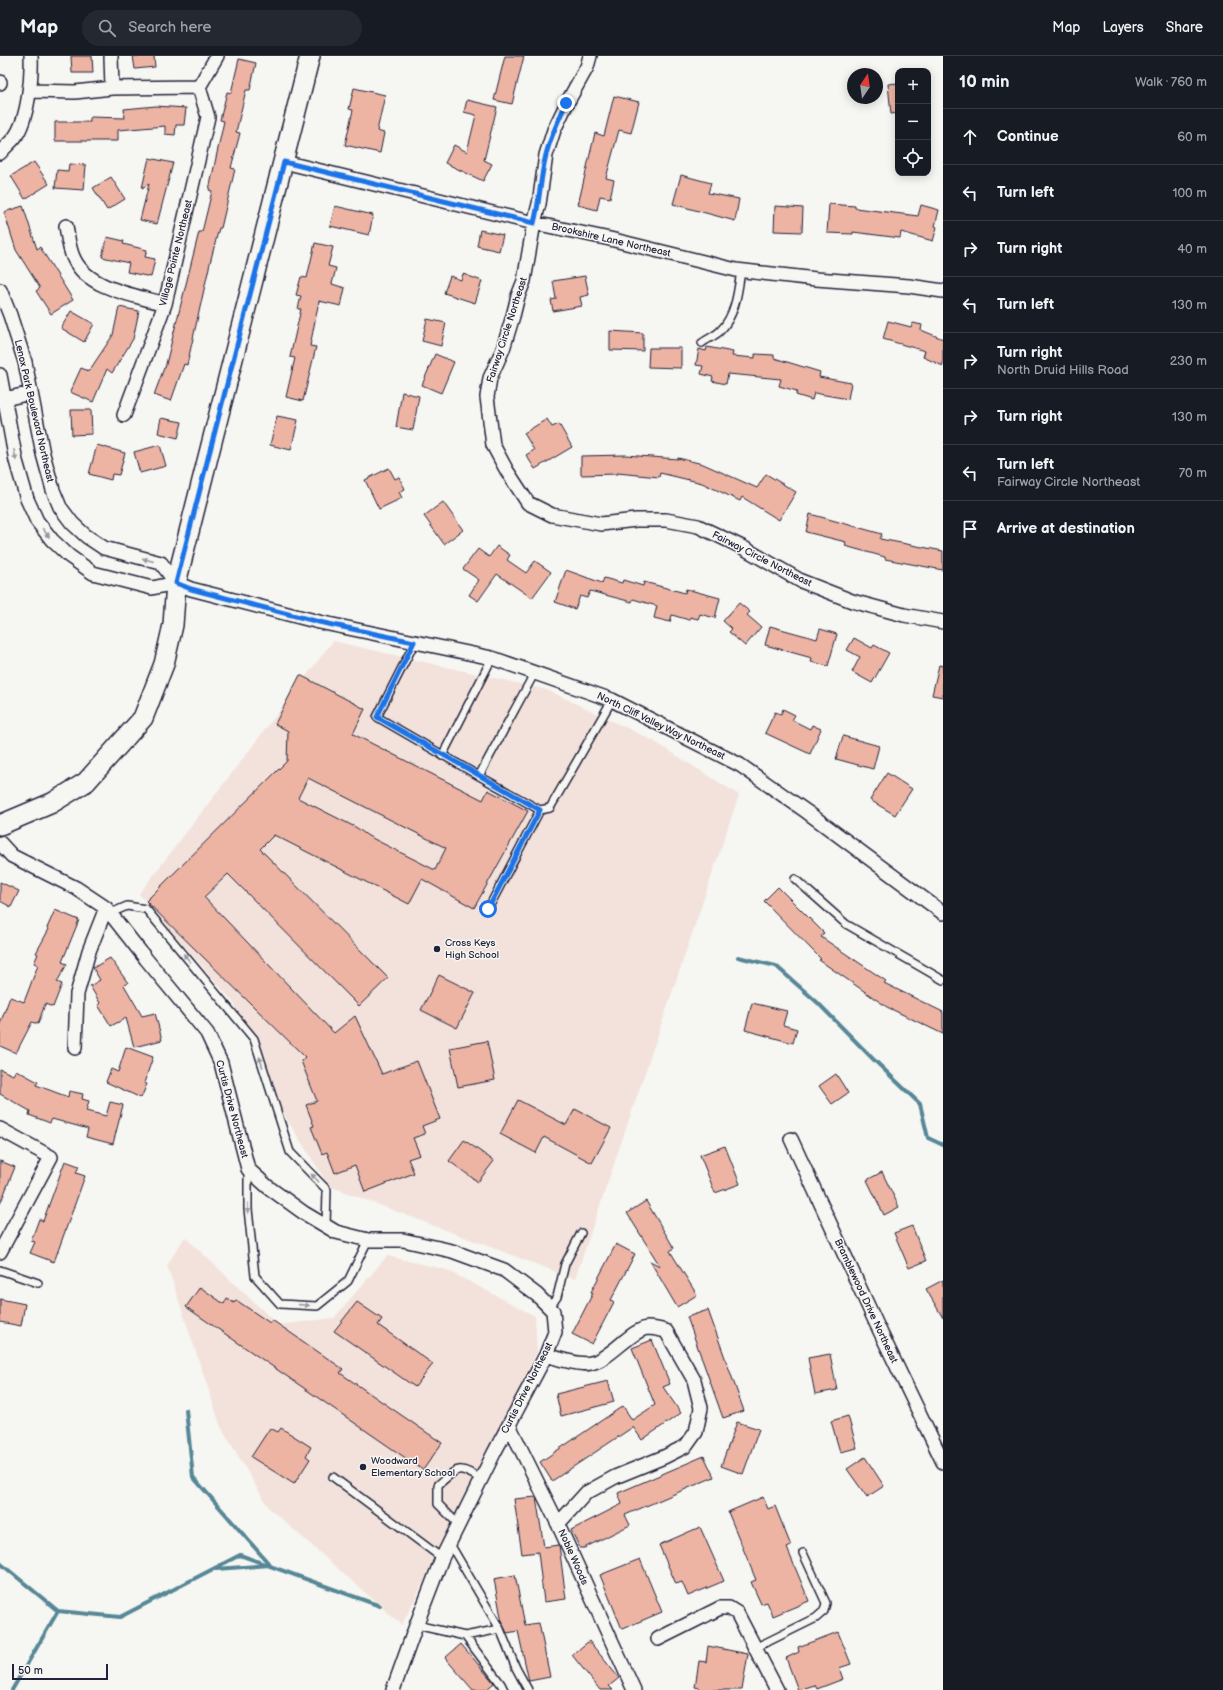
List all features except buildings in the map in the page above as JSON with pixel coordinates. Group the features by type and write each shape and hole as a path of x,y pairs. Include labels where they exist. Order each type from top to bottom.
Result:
{"main road":[{"path":"0,825 52,803 86,782 143,718 164,664 172,626 176,583 310,56"}],"street":[{"path":"0,152 16,136 26,109 32,75 31,56"},
{"path":"111,56 112,88"},
{"path":"29,91 75,92 112,88 199,87 217,56"},
{"name":"Fairway Circle Northeast","path":"590,56 587,67 566,103 552,136 546,155 539,204 534,223 524,281 518,296 503,349 490,378 487,397 493,446 507,471 528,503 552,515 601,524 636,520 666,520 698,526 742,547 801,581 852,601 904,615 943,622"},
{"name":"Village Pointe Northeast","path":"124,415 164,304 208,117 199,87"},
{"name":"Brookshire Lane Northeast","path":"284,162 534,223 610,239 741,270 816,279 909,286 943,291"},
{"path":"66,226 74,260 86,276 100,285 164,304"},
{"name":"Lenox Park Boulevard Northeast","path":"0,290 10,315 25,362 42,454 60,507 72,523 86,536 104,548 161,563 176,583"},
{"path":"0,375 3,400 16,460 27,499 36,521 52,540 69,556 93,573 152,588 176,583"},
{"path":"3,400 31,394"},
{"name":"North Cliff Valley Way Northeast","path":"176,583 191,589 319,622 492,658 612,700 740,765 943,913"},
{"name":"Curtis Drive Northeast","path":"0,843 12,856 76,888 109,910 146,959 207,1033 221,1063 248,1169 268,1187 336,1232 368,1240 403,1240 452,1251 504,1270 553,1311 555,1332 546,1355 442,1558 393,1690"},
{"path":"76,1048 77,994 89,951 109,910"},
{"path":"0,1129 51,1157 0,1252"},
{"name":"Bramblewood Drive Northeast","path":"791,1139 876,1323 943,1462"},
{"path":"546,1355 570,1362 591,1364 609,1354 629,1338 647,1328 666,1330 694,1380 701,1408 696,1432 686,1446 664,1457 615,1477 586,1493 558,1524"},
{"name":"Noble Woods","path":"509,1425 558,1524 634,1690"},
{"path":"658,1639 720,1608 729,1608 737,1613 777,1690"}],"lane":[{"path":"702,343 720,331 732,313 738,294 741,270"},
{"path":"414,642 377,717 442,756 540,810 550,808 612,700"},
{"path":"442,756 492,658"},
{"path":"479,776 535,672"},
{"path":"488,909 540,810"},
{"path":"795,879 846,924 943,980"},
{"path":"109,910 127,906 146,909 254,1039 290,1152 327,1190 326,1226"},
{"path":"248,1169 248,1209 255,1276 280,1304 317,1306 348,1280 368,1240"},
{"path":"550,1307 557,1297 565,1264 581,1234"},
{"path":"0,1270 38,1283"},
{"path":"459,1525 438,1504 438,1485 454,1471 464,1470 481,1480"},
{"path":"333,1477 442,1558"},
{"path":"450,1544 500,1629 516,1668 528,1690"},
{"path":"755,1648 816,1618 824,1611 826,1603 803,1553"},
{"path":"417,1623 425,1627 465,1636 500,1629"},
{"path":"465,1636 504,1690"}],"shaded area":[{"name":"Cross Keys High School","path":"333,641 547,690 652,740 739,795 575,1279 329,1186 286,1118 234,1003 139,894"},
{"name":"Woodward Elementary School","path":"185,1237 278,1325 334,1318 387,1256 447,1270 535,1316 537,1352 402,1625 269,1508 221,1427 167,1265"}],"waterway":[{"path":"738,957 776,966 818,1003 920,1104 928,1138 943,1145"},
{"path":"186,1410 193,1477 270,1565 216,1569"},
{"path":"12,1690 58,1611 120,1617 240,1555 380,1606"},
{"path":"0,1563 58,1611"}],"place":[{"name":"Cross Keys High School","path":"437,949"},
{"name":"Woodward Elementary School","path":"363,1467"}],"route":[{"path":"488,909 540,810 442,756 377,717 414,642 319,622 191,589 176,583 284,162 534,223 539,204 546,155 554,130 566,103"}]}
